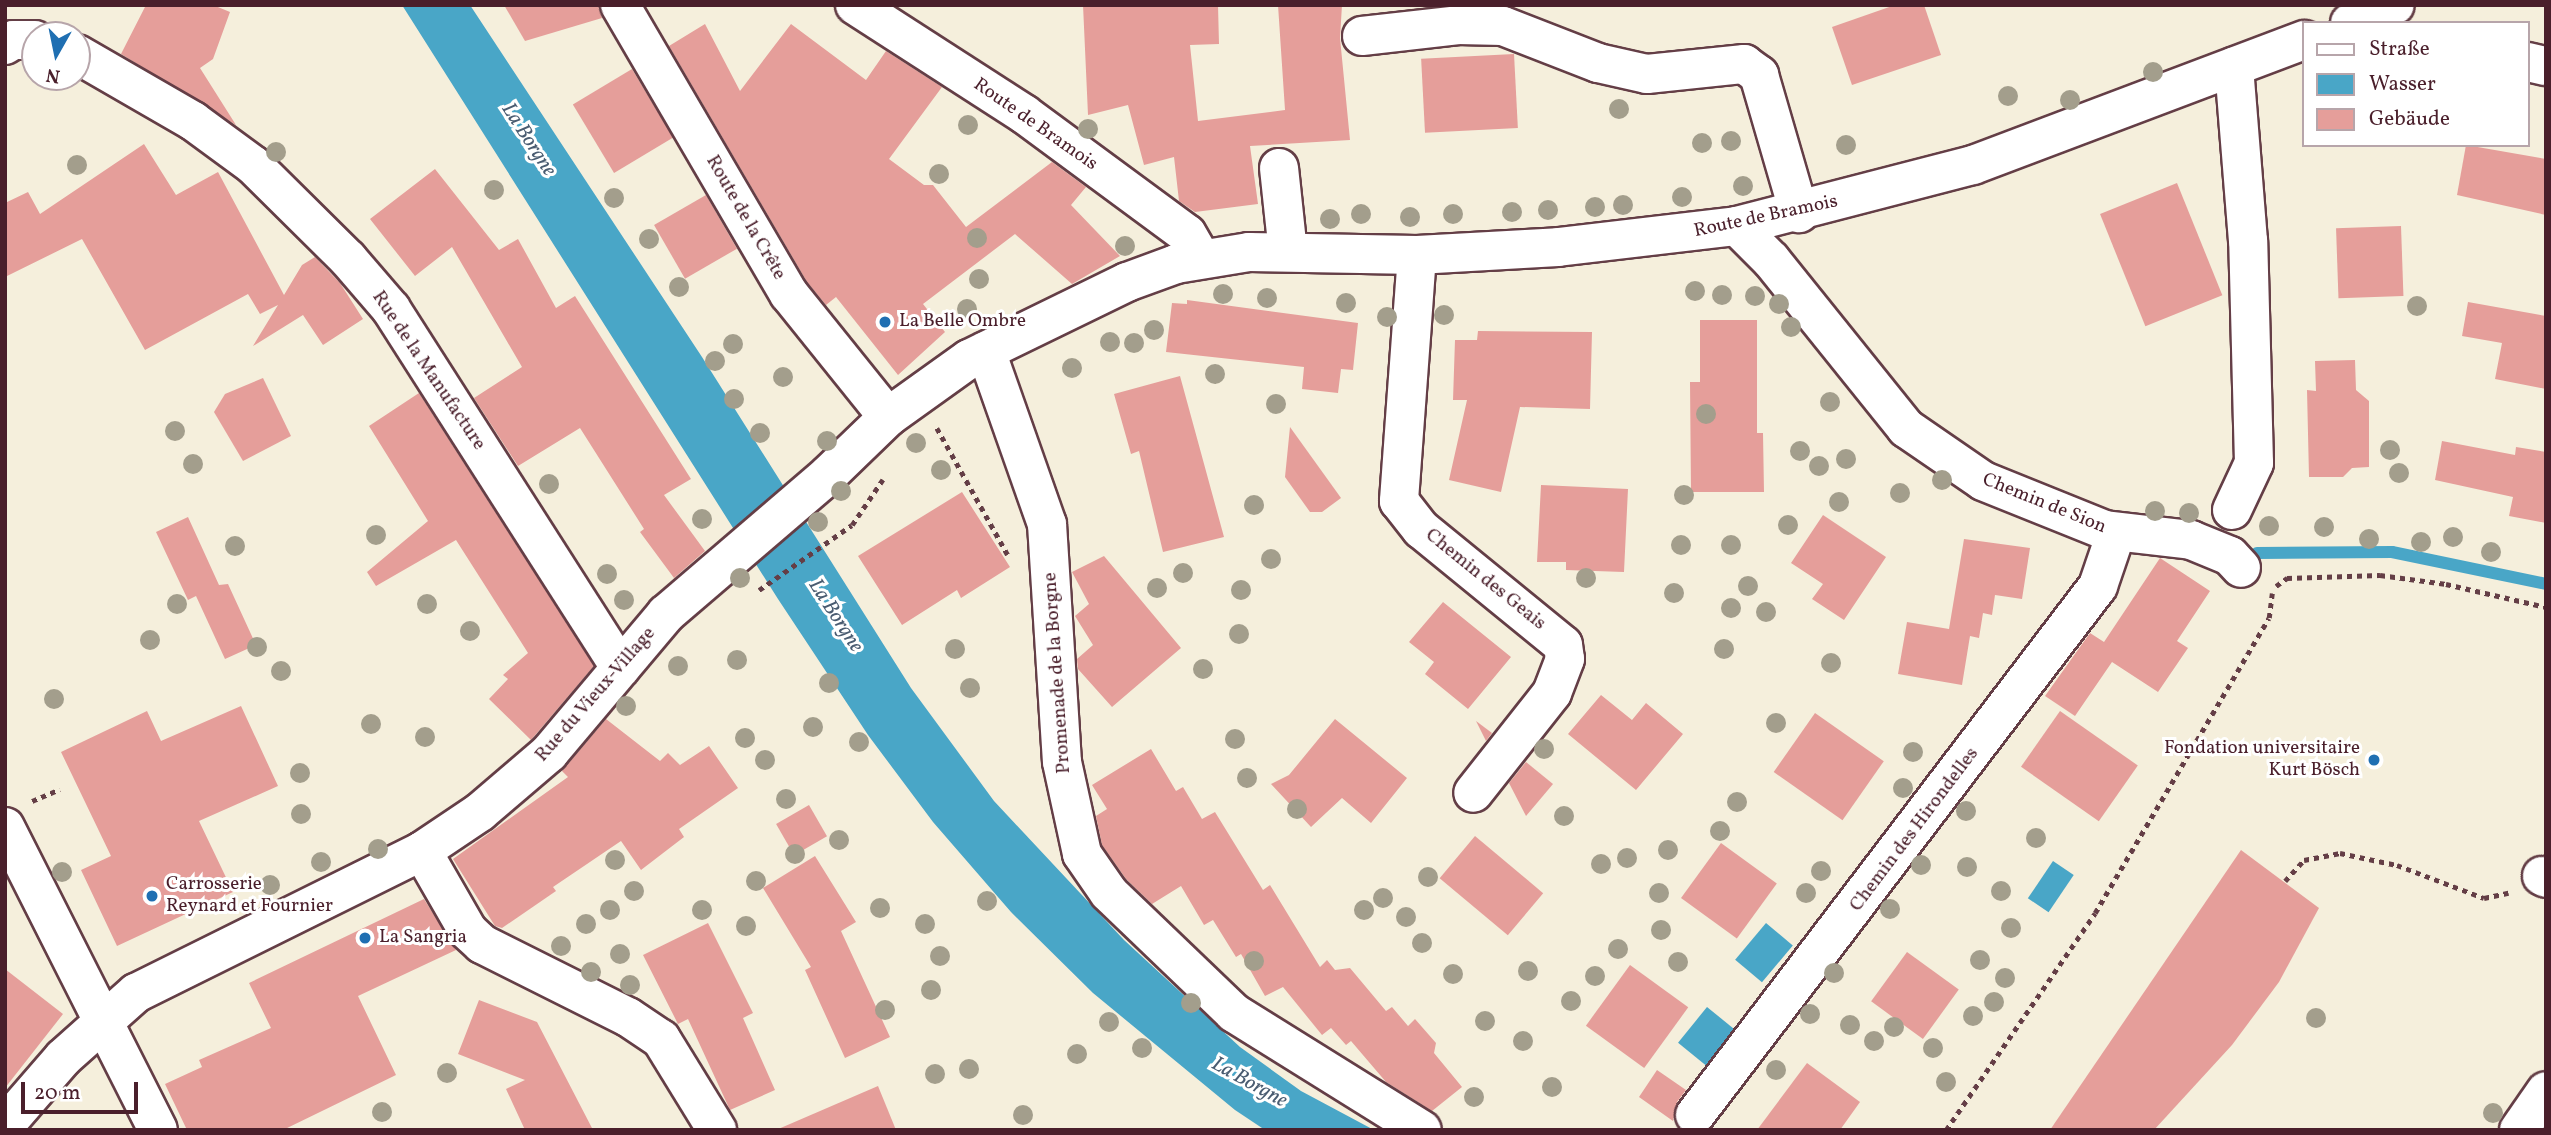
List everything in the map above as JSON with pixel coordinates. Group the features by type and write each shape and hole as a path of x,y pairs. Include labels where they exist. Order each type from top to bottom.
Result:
{"street":[{"name":"Route de la Crête","path":"620,5 789,294 888,417"},
{"name":"Route de Bramois","path":"855,5 1024,114 1188,234 1201,258"},
{"path":"2355,21 2395,5"},
{"path":"1362,36 1458,25 1503,26 1598,63 1647,74 1744,64 1759,75 1799,213"},
{"name":"Route de Bramois","path":"828,475 888,417 986,351 1127,282 1201,258 1288,252 1417,255 1558,247 1737,226 1799,213 1973,165 2302,41"},
{"name":"Rue de la Manufacture","path":"91,62 193,121 253,165 348,259 391,309 621,668"},
{"path":"2232,510 2254,463 2248,241 2234,67"},
{"path":"1279,167 1288,252"},
{"name":"Chemin de Sion","path":"1737,226 1771,260 1906,428 1983,481 2116,533 2149,531 2191,540 2230,556 2241,568"},
{"name":"Chemin des Geais","path":"1417,255 1399,501 1421,529 1563,645 1565,659 1552,693 1473,793"},
{"name":"Promenade de la Borgne","path":"986,351 1047,524 1062,762 1082,854 1109,893 1234,1013 1422,1130"},
{"name":"Rue du Vieux-Village","path":"5,1125 57,1065 136,993 422,851 480,812 549,753 666,614 828,475"},
{"name":"Chemin des Hirondelles","path":"1695,1115 2098,586 2116,533"},
{"path":"9,847 158,1130"},
{"path":"422,851 468,931 482,944 628,1017 661,1039 717,1130"},
{"path":"2519,1130 2546,1091"}],"path":[{"path":"930,416 1014,566"},
{"path":"760,589 830,544"},
{"path":"2273,591 2287,578 2380,575 2446,584 2546,607"},
{"path":"1946,1130 2095,913 2269,618 2270,597"},
{"path":"2285,881 2304,860 2340,853 2397,864 2484,898 2519,891 2544,877"}],"water":[{"name":"La Borgne","path":"402,5 470,5 702,357 911,688 994,801 1124,940 1240,1047 1301,1091 1374,1130 1265,1130 1235,1110 1093,993 1011,912 933,822 868,735 778,599"},
{"path":"2053,861 2074,875 2049,912 2028,898"},
{"path":"1766,923 1793,945 1762,982 1735,960"},
{"path":"1707,1007 1735,1030 1706,1065 1678,1043"}],"building":[{"path":"146,5 213,5 230,12 213,59 200,68 236,125 121,54"},
{"path":"504,5 598,5 602,18 525,41"},
{"path":"1083,5 1218,5 1219,44 1190,45 1198,121 1285,110 1278,5 1342,5 1340,38 1350,140 1250,146 1258,204 1195,212 1179,201 1174,157 1144,165 1128,105 1088,115"},
{"path":"1895,5 1924,5 1941,55 1852,85 1832,27"},
{"path":"705,24 740,91 791,24 866,80 886,51 942,87 889,159 924,185 933,185 966,227 1052,162 1086,187 1071,205 1120,256 1072,284 1015,234 923,304 945,332 898,375 836,297 826,305 807,282 669,46"},
{"path":"1514,54 1518,128 1425,133 1421,59"},
{"path":"632,69 673,138 614,173 573,105"},
{"path":"144,144 176,195 218,172 284,295 302,265 315,257 340,283 363,319 323,345 303,315 253,346 278,305 260,314 248,294 145,350 82,239 5,277 5,203 28,192 40,214"},
{"path":"2466,147 2546,159 2546,215 2457,195"},
{"path":"435,169 499,250 518,239 556,308 575,296 691,479 664,495 705,551 674,578 640,532 644,529 580,428 518,466 474,398 522,367 452,247 415,276 370,219"},
{"path":"2177,183 2222,295 2145,326 2100,214"},
{"path":"706,195 737,249 685,279 654,225"},
{"path":"2401,226 2403,296 2338,298 2336,228"},
{"path":"1187,300 1358,323 1353,370 1341,369 1338,393 1302,389 1304,367 1166,352 1172,303 1187,304"},
{"path":"2468,302 2546,316 2546,389 2495,379 2502,343 2462,336"},
{"path":"1700,320 1757,320 1757,433 1763,433 1764,492 1691,492 1690,382 1700,382"},
{"path":"1478,331 1592,332 1590,409 1520,407 1501,492 1449,480 1467,400 1453,400 1455,340 1477,340"},
{"path":"2355,360 2356,390 2369,401 2369,467 2352,468 2343,477 2309,477 2307,390 2316,391 2315,361"},
{"path":"1180,376 1224,537 1163,552 1139,451 1131,454 1114,394"},
{"path":"263,378 291,436 243,461 214,412 225,394"},
{"path":"419,393 594,666 531,740 489,699 508,679 503,675 528,653 456,540 376,586 367,572 428,521 369,426"},
{"path":"1290,427 1341,498 1322,512 1310,512 1285,477"},
{"path":"2442,441 2515,455 2516,447 2546,452 2546,523 2509,516 2513,497 2435,480"},
{"path":"1541,485 1628,489 1624,572 1566,570 1566,562 1537,562"},
{"path":"962,492 1010,567 961,598 957,590 902,625 858,556"},
{"path":"1823,515 1886,557 1844,620 1812,599 1823,584 1791,563"},
{"path":"188,517 219,585 228,584 256,645 225,659 196,596 188,600 156,532"},
{"path":"1964,539 2030,548 2022,599 1995,595 1992,615 1983,613 1979,638 1970,636 1962,685 1898,674 1907,622 1949,629"},
{"path":"1104,556 1181,648 1112,707 1078,669 1077,659 1093,645 1075,616 1089,604 1072,572"},
{"path":"2160,558 2210,591 2177,641 2188,648 2158,692 2112,662 2075,716 2045,696 2090,633 2104,642"},
{"path":"1443,602 1511,657 1468,709 1425,674 1434,662 1409,642"},
{"path":"1601,695 1632,720 1646,703 1683,734 1636,790 1568,734"},
{"path":"241,706 278,786 199,821 233,892 117,946 81,870 111,856 61,752 147,711 161,741"},
{"path":"2060,711 2138,765 2099,821 2021,767"},
{"path":"1815,713 1884,761 1843,820 1774,772"},
{"path":"606,719 660,761 668,753 680,765 709,746 738,788 679,829 684,837 641,870 621,841 553,887 556,891 502,928 495,926 453,859 568,777 562,771"},
{"path":"1335,719 1407,778 1371,823 1342,798 1311,827 1271,784 1289,775"},
{"path":"1476,721 1492,733 1486,741"},
{"path":"1151,749 1176,791 1183,787 1202,819 1215,812 1263,890 1270,885 1320,967 1327,960 1335,970 1350,968 1386,1011 1392,1007 1408,1026 1415,1019 1436,1043 1434,1053 1462,1087 1432,1111 1386,1082 1351,1041 1346,1045 1331,1028 1322,1035 1283,987 1265,996 1241,954 1236,957 1213,920 1204,925 1181,886 1152,904 1126,879 1102,845 1096,816 1107,809 1092,785"},
{"path":"1526,762 1553,784 1526,816 1509,783"},
{"path":"809,805 827,836 794,855 776,824"},
{"path":"1475,836 1543,893 1508,935 1440,878"},
{"path":"1721,843 1777,884 1737,939 1681,898"},
{"path":"2241,850 2319,908 2279,982 2232,1045 2154,1130 2050,1130"},
{"path":"815,856 856,922 841,931 890,1037 845,1058 805,970 811,967 763,888"},
{"path":"424,899 456,950 358,996 396,1075 283,1130 187,1130 165,1084 202,1067 199,1060 271,1028 249,983"},
{"path":"708,923 753,1013 743,1018 775,1090 730,1110 688,1019 678,1024 643,955"},
{"path":"1907,952 1959,990 1923,1039 1871,1001"},
{"path":"1630,965 1688,1007 1644,1068 1586,1026"},
{"path":"5,969 63,1014 5,1088"},
{"path":"479,1000 537,1022 593,1130 525,1130 506,1089 525,1080 458,1054"},
{"path":"1807,1063 1860,1102 1840,1130 1757,1130"},
{"path":"1657,1070 1686,1090 1677,1102 1673,1121 1639,1097"},
{"path":"878,1086 896,1130 776,1130"}],"waterway":[{"path":"2257,553 2392,552 2546,584"}],"place":[{"name":"La Belle Ombre","path":"885,322"},
{"name":"Fondation universitaire Kurt Bösch","path":"2374,760"},
{"name":"Carrosserie Reynard et Fournier","path":"152,896"},
{"name":"La Sangria","path":"365,938"}]}
